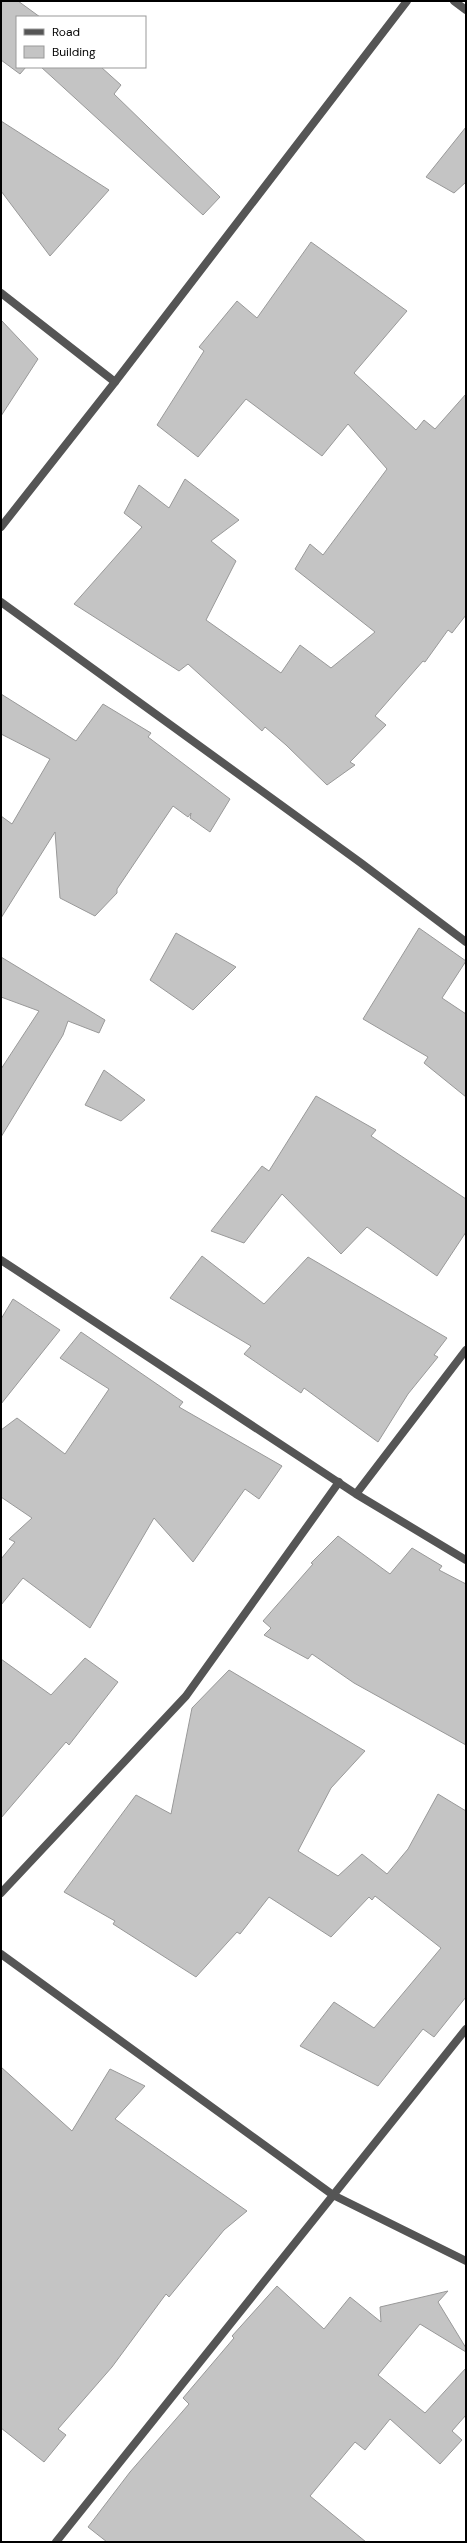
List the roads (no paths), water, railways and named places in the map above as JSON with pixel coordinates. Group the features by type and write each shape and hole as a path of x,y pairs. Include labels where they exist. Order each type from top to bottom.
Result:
{"street":[{"path":"1,527 115,382 407,1"},
{"path":"454,1 466,10"},
{"path":"1,293 115,382"},
{"path":"1,602 466,942"},
{"path":"1,1260 356,1494 466,1560"},
{"path":"356,1494 466,1350"},
{"path":"1,1893 186,1696 339,1482"},
{"path":"1,1954 333,2196 466,2261"},
{"path":"56,2542 466,2029"}]}
